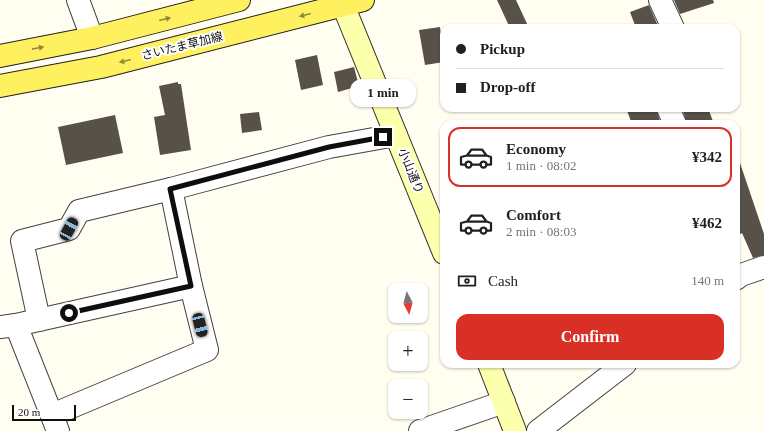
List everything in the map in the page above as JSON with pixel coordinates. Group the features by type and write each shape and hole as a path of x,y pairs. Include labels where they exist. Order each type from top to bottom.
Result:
{"main road":[{"path":"0,56 92,38 239,0"},
{"name":"さいたま草加線","path":"0,86 101,66 349,2"}],"street":[{"path":"78,0 92,38"},
{"path":"660,0 671,24"},
{"name":"小山通り","path":"349,2 396,135 440,243"},
{"path":"39,320 22,241 69,229 79,211 170,189 329,147 396,135"},
{"path":"170,189 191,286 207,350 55,423 8,326 191,286"},
{"path":"740,272 764,267"},
{"path":"491,368 516,431"},
{"path":"538,431 620,368"},
{"path":"420,431 504,402"}],"building":[{"path":"497,0 516,0 527,24 508,24"},
{"path":"674,0 713,0 714,3 680,14"},
{"path":"649,5 657,24 634,24 630,12"},
{"path":"440,27 440,63 425,65 419,30"},
{"path":"317,55 323,85 301,90 295,60"},
{"path":"354,67 359,86 338,92 334,72"},
{"path":"178,82 178,84 181,84 191,150 160,155 154,117 165,115 159,86"},
{"path":"259,112 262,130 242,133 240,114"},
{"path":"628,112 657,112 660,120 630,120"},
{"path":"683,112 710,112 712,120 686,120"},
{"path":"115,115 123,153 66,165 58,127"},
{"path":"740,163 764,234 764,255 753,258 742,233 740,234"}],"route":[{"path":"69,313 191,286 170,189 329,147 383,137"}]}
